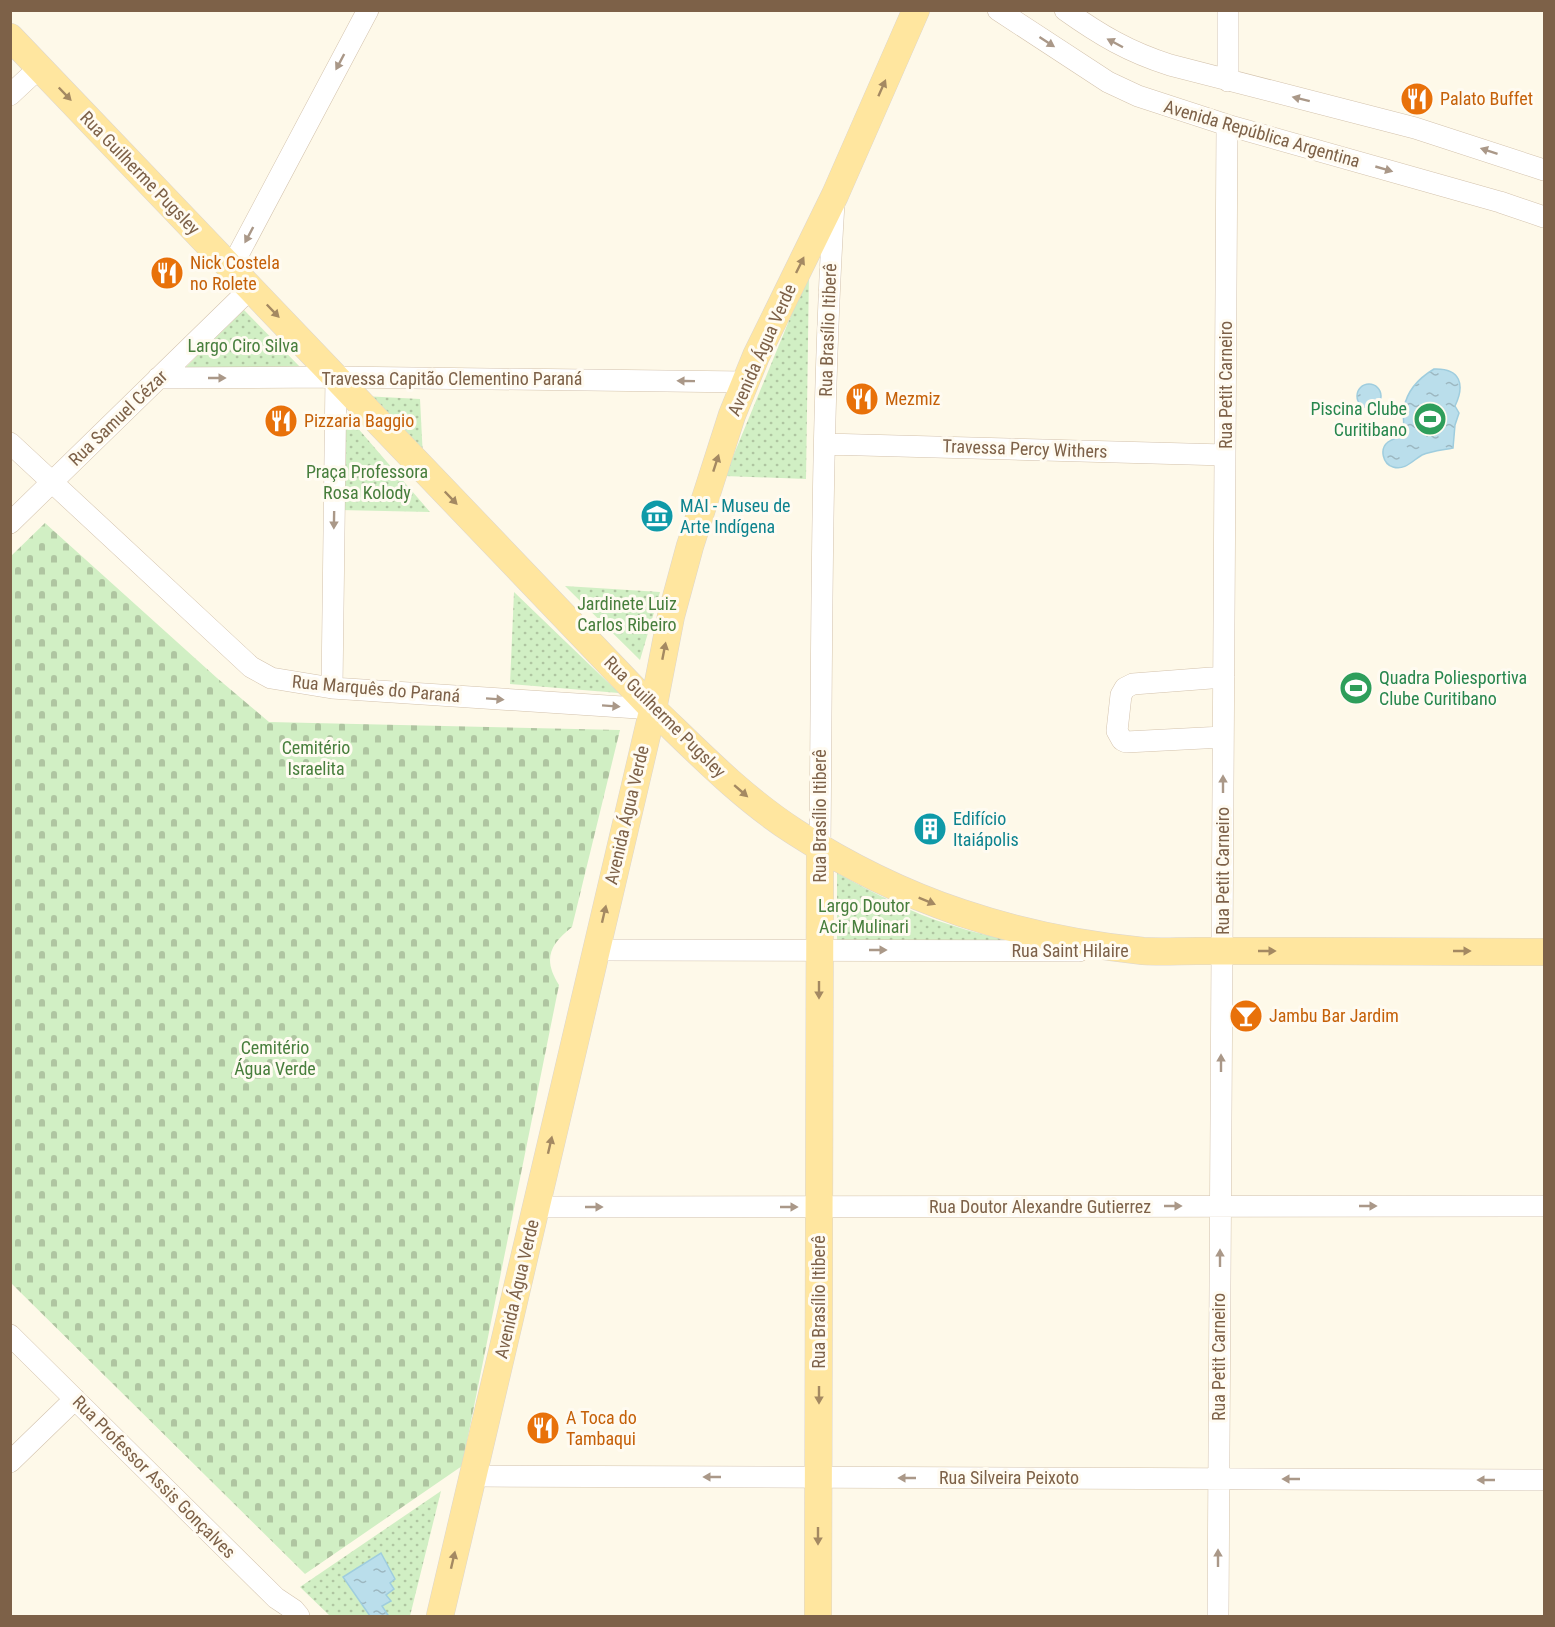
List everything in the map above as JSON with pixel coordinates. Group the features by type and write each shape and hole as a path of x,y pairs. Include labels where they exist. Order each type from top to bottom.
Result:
{"main road":[{"name":"Avenida Água Verde","path":"440,1617 652,709 671,616 687,557 721,448 745,382 835,195 916,10"},
{"name":"Rua Guilherme Pugsley","path":"10,37 652,709 748,797 820,847 891,886 932,903 1024,931 1145,951"},
{"name":"Rua Brasílio Itiberê","path":"818,1617 820,847"},
{"name":"Rua Saint Hilaire","path":"1145,951 1545,952"}],"street":[{"path":"231,268 368,10"},
{"name":"Avenida República Argentina","path":"998,10 1095,74 1122,89 1155,102 1545,217"},
{"path":"1065,10 1113,42 1142,56 1228,81 1415,128 1545,170"},
{"path":"1228,10 1228,81"},
{"path":"10,95 40,67"},
{"name":"Rua Petit Carneiro","path":"1218,1617 1227,125"},
{"name":"Rua Brasílio Itiberê","path":"820,847 823,468 835,195"},
{"name":"Rua Samuel Cézar","path":"10,523 250,288"},
{"name":"Travessa Capitão Clementino Paraná","path":"158,378 745,382"},
{"path":"332,688 336,378"},
{"name":"Rua Marquês do Paraná","path":"10,443 251,667 271,678 332,688 652,709"},
{"name":"Travessa Percy Withers","path":"825,444 1225,455"},
{"path":"1223,737 1126,742 1122,740 1117,731 1121,695 1125,688 1142,682 1224,677"},
{"name":"Rua Saint Hilaire","path":"596,950 1145,951"},
{"name":"Rua Doutor Alexandre Gutierrez","path":"536,1207 1545,1206"},
{"name":"Rua Professor Assis Gonçalves","path":"10,1335 294,1614"},
{"path":"10,1462 75,1399"},
{"name":"Rua Silveira Peixoto","path":"473,1476 1545,1480"}],"green space":[{"path":"809,272 806,479 725,476"},
{"name":"Largo Ciro Silva","path":"244,310 303,370 181,372"},
{"path":"363,396 420,399 423,458"},
{"name":"Praça Professora Rosa Kolody","path":"337,404 430,512 339,510"},
{"name":"Cemitério Água Verde","path":"45,523 269,722 620,730 572,927 558,940 551,953 551,968 559,985 462,1466 305,1574 11,1283 10,557"},
{"name":"Jardinete Luiz Carlos Ribeiro","path":"565,586 660,592 640,660"},
{"path":"514,592 619,693 510,684"},
{"name":"Largo Doutor Acir Mulinari","path":"837,873 922,915 967,930 1015,942 837,942"},
{"path":"441,1491 410,1616 385,1616 388,1614 343,1577 370,1616 330,1616 300,1587"}],"water":[{"name":"Piscina Clube Curitibano","path":"1434,369 1450,371 1458,379 1460,385 1455,406 1459,413 1455,425 1453,448 1426,454 1401,468 1393,467 1383,456 1385,445 1399,437 1403,431 1403,411 1411,390 1423,376"},
{"path":"1369,384 1378,387 1381,396 1378,405 1369,408 1360,405 1357,396 1360,387"},
{"path":"381,1553 395,1579 390,1583 394,1589 386,1595 391,1601 382,1606 388,1615 370,1616 343,1577"}],"place":[{"name":"Palato Buffet","path":"1417,99"},
{"name":"Nick Costela no Rolete","path":"167,273"},
{"name":"Mezmiz","path":"862,399"},
{"name":"Piscina Clube Curitibano","path":"1430,419"},
{"name":"Pizzaria Baggio","path":"281,421"},
{"name":"MAI - Museu de Arte Indígena","path":"657,516"},
{"name":"Quadra Poliesportiva Clube Curitibano","path":"1356,688"},
{"name":"Edifício Itaiápolis","path":"930,829"},
{"name":"Jambu Bar Jardim","path":"1246,1016"},
{"name":"A Toca do Tambaqui","path":"543,1428"}],"park label":[{"name":"Cemitério Israelita","path":"316,758"}]}
